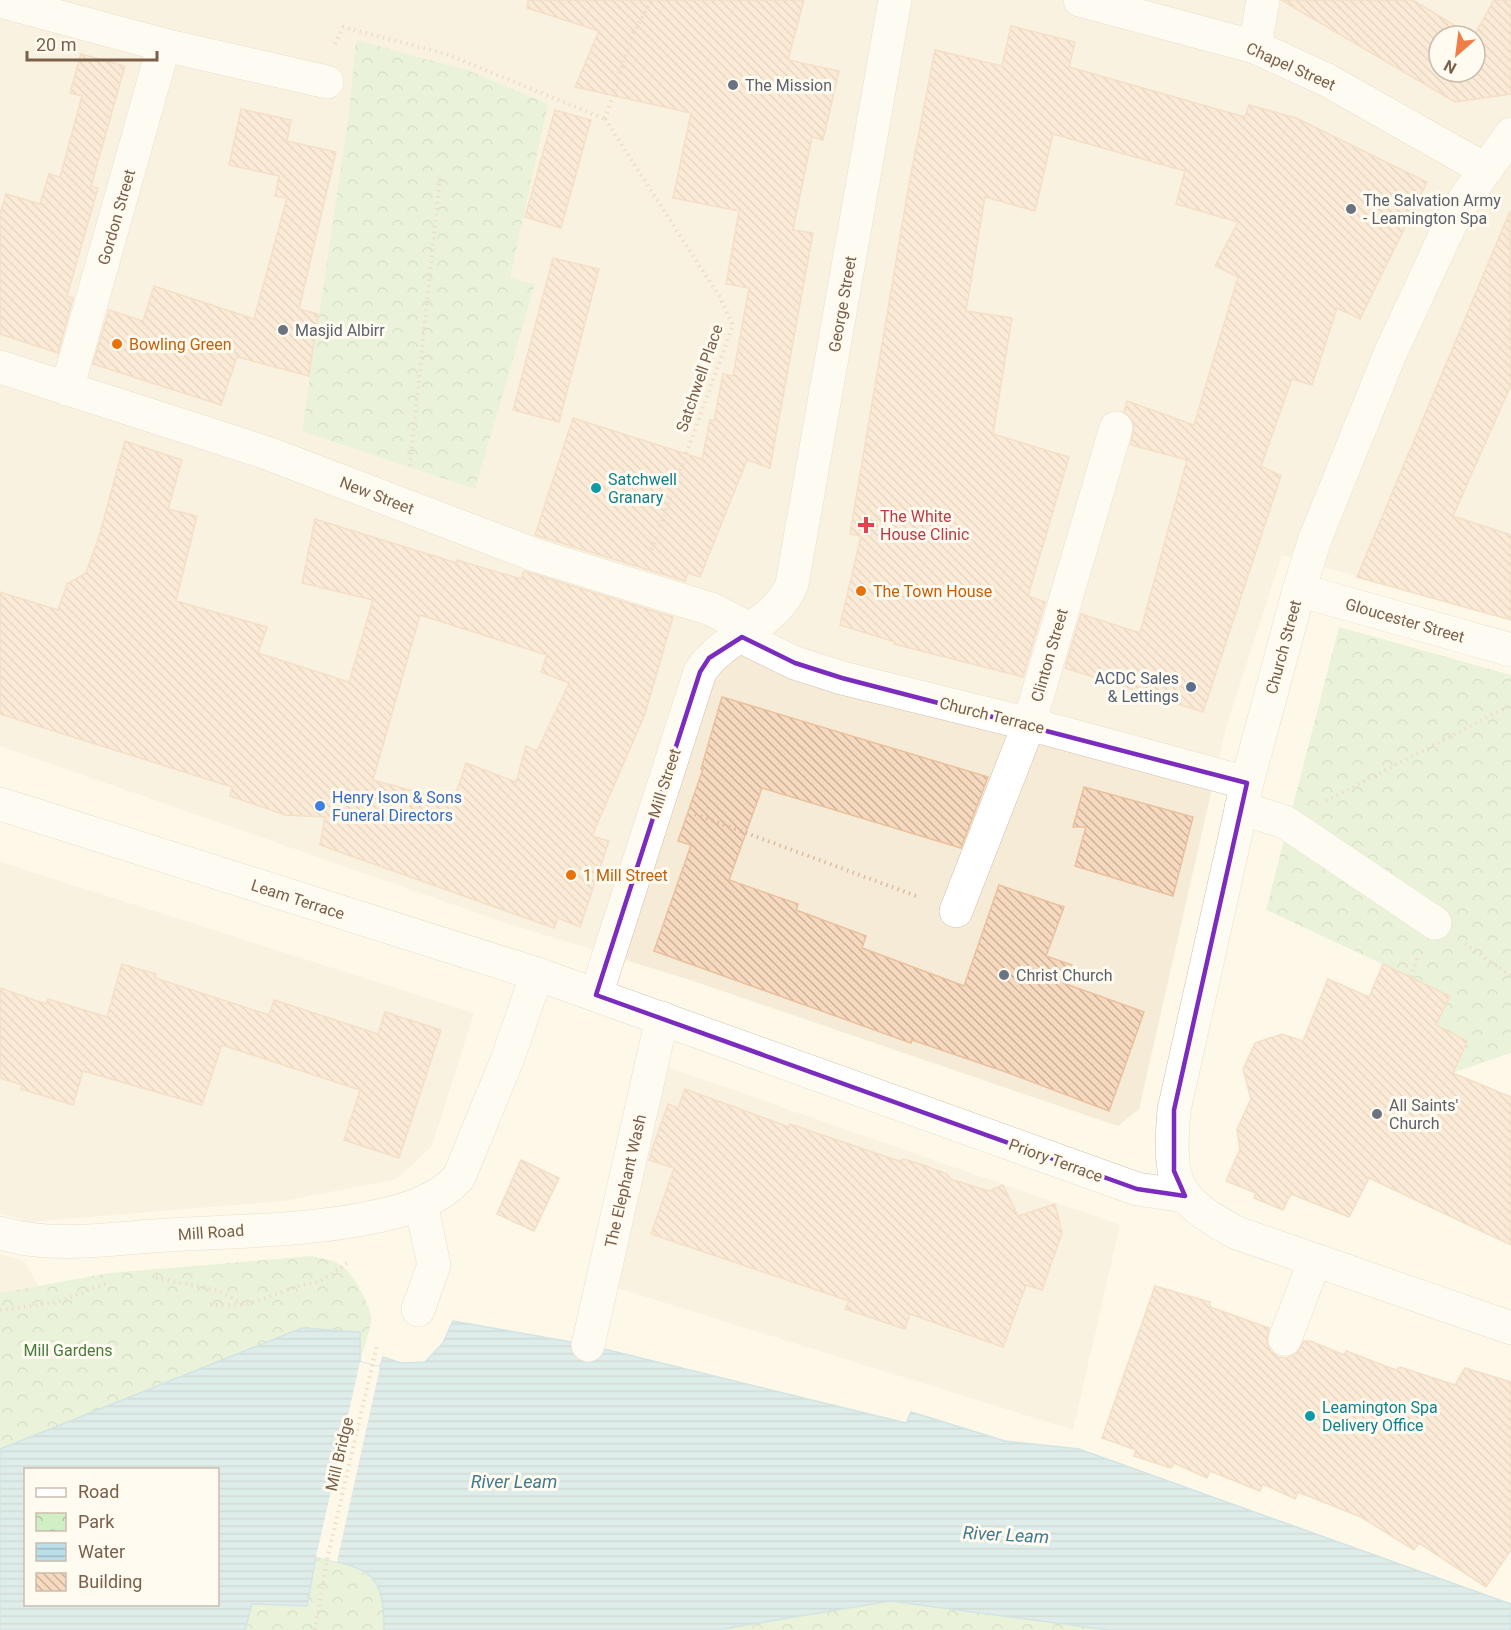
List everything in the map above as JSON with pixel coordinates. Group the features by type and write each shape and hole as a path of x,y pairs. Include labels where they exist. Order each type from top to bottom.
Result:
{"street":[{"name":"George Street","path":"780,605 788,596 797,567 895,0"},
{"name":"Chapel Street","path":"1080,0 1255,47 1327,80 1496,168"},
{"path":"1255,47 1263,0"},
{"path":"0,1 164,45 327,82"},
{"name":"Gordon Street","path":"67,389 164,45"},
{"name":"Church Street","path":"1185,1196 1174,1171 1174,1110 1244,795 1299,590 1315,539 1390,354 1449,227 1464,200 1496,168 1511,134"},
{"name":"New Street","path":"0,367 267,453 535,555 692,602 719,612 747,634"},
{"name":"Clinton Street","path":"956,911 1029,724 1116,428"},
{"name":"Gloucester Street","path":"1299,590 1511,650"},
{"name":"Mill Street","path":"596,995 700,672 709,658 747,634 780,605"},
{"name":"Church Terrace","path":"747,634 795,663 842,678 1029,724 1244,795 1435,923"},
{"name":"Leam Terrace","path":"0,804 537,974 596,995"},
{"name":"Mill Road","path":"0,1233 27,1241 61,1241 219,1232 347,1221 378,1216 422,1204 448,1189 459,1177 507,1060 537,974"},
{"name":"Priory Terrace","path":"596,995 1137,1189 1185,1196"},
{"name":"The Elephant Wash","path":"588,1345 662,1018"},
{"path":"1185,1196 1201,1213 1237,1233 1511,1328"},
{"path":"418,1310 434,1265 422,1204"},
{"path":"1285,1339 1315,1260"}],"path":[{"path":"343,27 446,54 605,119 633,33 652,0"},
{"name":"Satchwell Place","path":"605,119 718,296 733,325 650,555"},
{"path":"410,472 440,176"},
{"path":"1285,822 1511,705"},
{"path":"658,800 956,911"},
{"path":"1435,923 1511,976"},
{"path":"210,1305 245,1305 299,1286 319,1282 352,1259"},
{"path":"147,1276 217,1290 245,1305"},
{"path":"0,1310 58,1302 118,1281"},
{"name":"Mill Bridge","path":"315,1630 327,1560 377,1345"}],"highlighted area":[{"path":"742,637 795,663 842,678 1247,783 1174,1110 1174,1171 1185,1196 1137,1189 596,995 700,672 709,658"}],"shaded area":[{"path":"0,0 1511,0 1511,620 1282,555 1226,727 1139,1109 1118,1126 693,981 503,922 0,746"},
{"path":"0,862 474,1013 432,1146 397,1179 284,1201 28,1222 0,1213"},
{"path":"667,1067 1120,1225 1073,1430 611,1286"},
{"path":"0,1254 24,1261 40,1288 0,1293"}],"green space":[{"path":"356,40 470,71 548,104 510,278 535,284 475,489 302,431 349,112"},
{"path":"1339,627 1511,675 1511,1053 1452,1073 1467,1041 1436,1027 1449,995 1266,910"},
{"name":"Mill Gardens","path":"311,1256 331,1260 342,1266 366,1300 371,1322 360,1362 302,1328 0,1449 0,1293 109,1273"},
{"path":"316,1557 349,1565 370,1576 381,1595 384,1630 245,1630 251,1604 307,1606"},
{"path":"890,1601 1088,1626 1109,1630 717,1630"}],"water":[{"name":"River Leam","path":"453,1321 588,1345 906,1423 911,1412 1005,1441 1079,1449 1511,1604 1511,1630 1109,1630 890,1601 717,1630 384,1630 381,1595 370,1576 349,1565 316,1557 307,1606 252,1604 245,1630 0,1630 0,1449 302,1328 360,1332 360,1362 380,1367 383,1357 401,1363 425,1362 443,1343"}],"pier":[{"path":"360,1362 380,1367 337,1562 316,1557"}],"building":[{"path":"528,0 804,0 788,60 839,71 823,140 812,137 793,230 813,233 770,468 747,460 700,577 688,573 685,581 535,535 573,418 702,459 710,420 714,421 723,374 733,376 749,288 726,284 739,211 673,198 691,113 575,87 599,31 527,8"},
{"path":"1281,0 1413,0 1452,24 1427,24 1427,84 1487,84 1487,24 1481,24 1494,0 1511,0 1511,94 1455,102"},
{"path":"1011,26 1075,42 1069,67 1245,117 1249,105 1296,118 1427,182 1360,319 1337,308 1312,385 1292,379 1261,466 1281,476 1203,712 1065,668 1081,614 1140,633 1187,460 1131,445 1134,424 1124,412 1127,401 1194,425 1238,277 1215,266 1238,222 1176,204 1185,171 1053,134 1035,211 985,197 966,311 1012,318 993,434 1069,457 1028,596 1045,602 1023,677 894,644 895,642 840,625 861,536 850,534 909,184 935,50 1002,66"},
{"path":"81,54 125,66 91,186 98,188 67,296 73,298 58,353 0,334 0,214 6,194 40,204 49,174 60,177 82,96 70,93"},
{"path":"241,109 291,120 287,141 336,152 299,309 318,314 309,376 237,357 221,405 93,364 109,310 143,321 154,286 254,319 287,198 275,196 279,176 229,165"},
{"path":"555,110 591,120 561,228 525,217"},
{"path":"1510,211 1511,385 1453,516 1511,535 1511,620 1357,577"},
{"path":"553,258 599,269 559,422 513,410"},
{"path":"125,441 182,460 168,509 197,516 176,601 267,627 258,653 349,682 373,600 302,583 315,519 457,563 457,560 521,579 524,571 673,617 645,714 592,836 609,841 580,927 558,918 554,928 320,845 325,817 285,815 230,796 232,787 0,714 0,592 58,610 67,584 86,573 100,533","holes":["420,615 547,655 541,672 569,683 537,751 526,746 516,782 466,763 453,802 373,780"]},
{"path":"722,697 988,777 961,848 762,788 729,880 798,904 796,910 866,936 862,948 964,986 999,885 1064,907 1046,956 1072,965 1066,984 1144,1012 1109,1111 1006,1072 912,1040 911,1043 654,951 691,845 678,841 703,769 701,769"},
{"path":"1084,787 1193,817 1173,896 1075,866 1086,827 1073,827"},
{"path":"122,964 156,974 155,978 269,1015 274,1000 378,1034 385,1012 441,1030 399,1158 344,1140 360,1090 222,1045 202,1105 83,1071 73,1105 21,1089 22,1085 0,1078 0,988 46,1004 48,999 107,1017"},
{"name":"All Saints' Church","path":"1383,964 1450,996 1436,1025 1467,1041 1453,1073 1511,1097 1511,1245 1369,1178 1349,1217 1291,1194 1283,1210 1254,1198 1256,1193 1226,1181 1240,1149 1237,1129 1251,1099 1243,1069 1255,1043 1282,1034 1303,1041 1328,979 1369,997"},
{"path":"685,1089 789,1127 790,1124 899,1161 904,1159 926,1166 947,1174 950,1179 989,1191 1003,1185 1018,1216 1055,1204 1062,1233 1042,1290 1026,1285 1003,1347 910,1314 905,1329 845,1309 849,1301 651,1234 674,1168 649,1160 668,1104 678,1108"},
{"path":"521,1160 559,1178 534,1231 497,1214"},
{"name":"Leamington Spa Delivery Office","path":"1155,1286 1210,1302 1210,1307 1269,1328 1267,1343 1271,1351 1279,1357 1287,1358 1296,1354 1304,1341 1310,1341 1344,1355 1346,1351 1396,1370 1400,1367 1455,1385 1465,1368 1511,1382 1511,1550 1486,1587 1419,1543 1414,1550 1361,1517 1298,1492 1295,1499 1263,1484 1260,1491 1210,1471 1207,1478 1174,1463 1171,1468 1134,1456 1136,1450 1102,1438"}],"place":[{"name":"The Mission","path":"733,85"},
{"name":"The Salvation Army - Leamington Spa","path":"1351,209"},
{"name":"Masjid Albirr","path":"283,330"},
{"name":"Bowling Green","path":"117,344"},
{"name":"Satchwell Granary","path":"596,488"},
{"name":"The White House Clinic","path":"866,525"},
{"name":"The Town House","path":"861,591"},
{"name":"ACDC Sales & Lettings","path":"1191,687"},
{"name":"Henry Ison & Sons Funeral Directors","path":"320,806"},
{"name":"1 Mill Street","path":"571,875"},
{"name":"Christ Church","path":"1004,975"},
{"name":"All Saints' Church","path":"1377,1114"},
{"name":"Leamington Spa Delivery Office","path":"1310,1416"}]}
